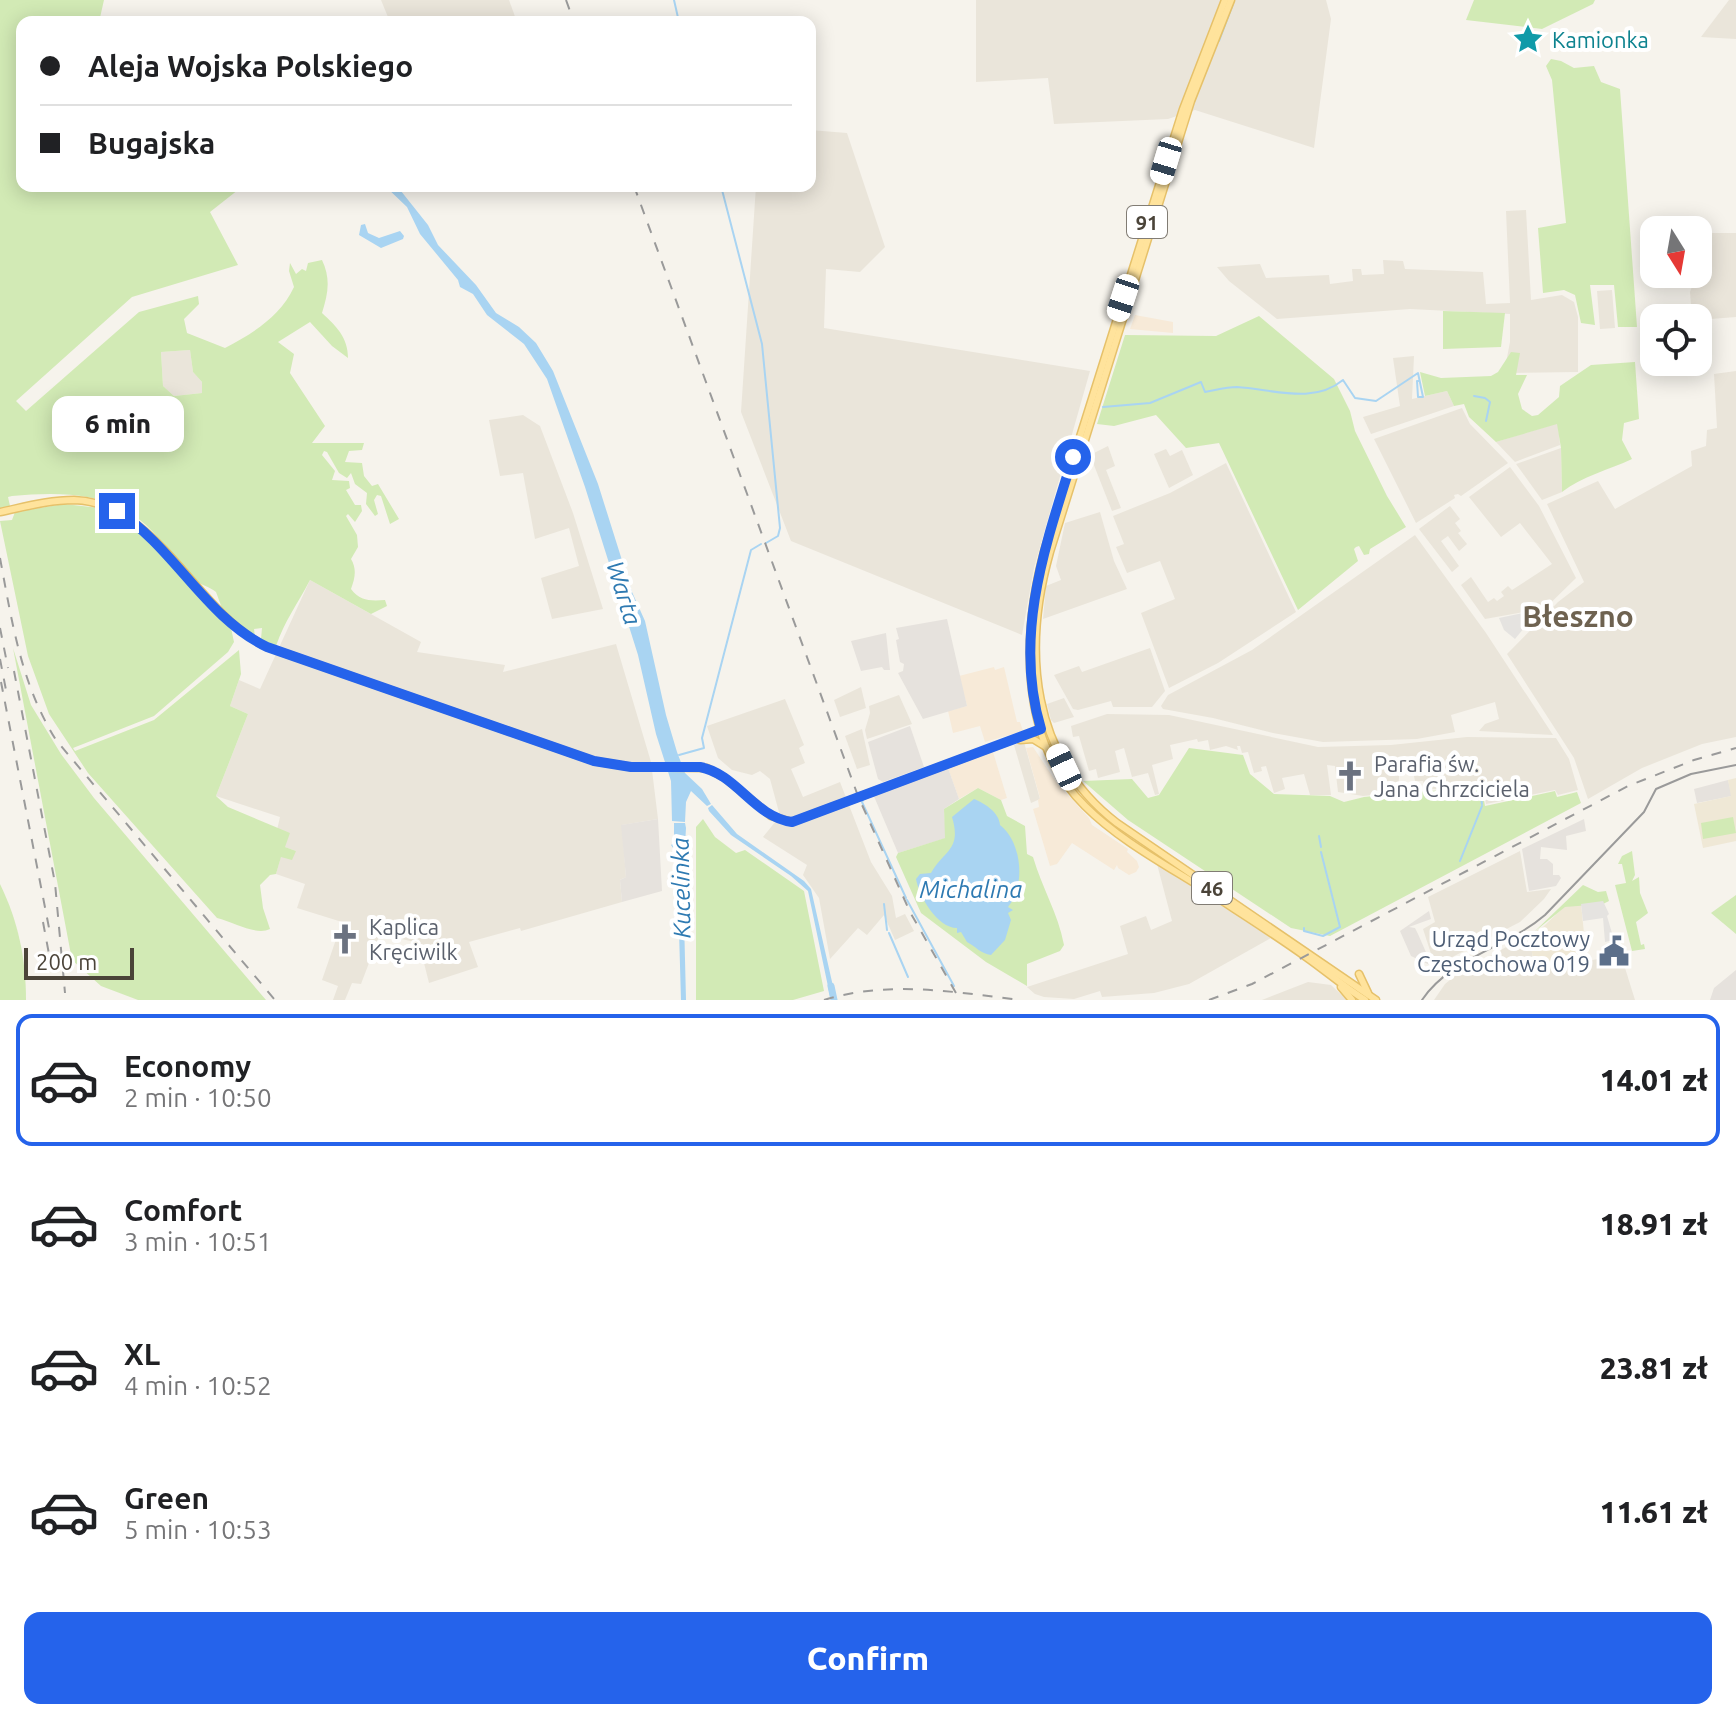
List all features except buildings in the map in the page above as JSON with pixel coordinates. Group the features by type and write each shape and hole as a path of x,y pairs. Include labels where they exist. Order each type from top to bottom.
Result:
{"main road":[{"name":"91","path":"1045,731 1033,690 1030,653 1039,568 1194,79 1225,0"},
{"name":"91","path":"1046,747 1036,647 1040,596 1047,562 1189,109 1231,0"},
{"path":"0,512 75,500 106,506 145,531 232,624 267,647 594,761 613,765 689,767 716,772 771,816 782,820 797,821 858,796 1045,731"},
{"name":"46","path":"1045,731 1068,774 1100,810 1374,999"},
{"path":"1017,740 1033,739 1046,747"},
{"name":"46","path":"1046,747 1058,773 1072,792 1100,819 1365,1000"},
{"path":"1359,974 1374,999"},
{"path":"1337,981 1352,1000"}],"shaded area":[{"path":"381,0 509,0 515,16 388,16"},
{"path":"976,0 1326,0 1331,19 1314,148 1195,110 1168,119 1054,124 1048,78 976,82"},
{"path":"1729,0 1736,0 1736,39 1701,37"},
{"path":"816,130 847,133 885,247 860,272 826,269 824,328 1090,371 1034,568 1022,635 791,541 741,412 756,192 816,192"},
{"path":"1526,210 1531,300 1562,295 1574,302 1578,317 1578,372 1504,373 1510,342 1510,314 1410,309 1277,319 1229,281 1217,267 1260,264 1266,278 1329,275 1330,284 1353,281 1352,269 1361,269 1362,275 1384,274 1383,260 1403,261 1405,269 1483,272 1486,304 1510,303 1506,211"},
{"path":"1712,233 1736,233 1736,317 1712,319 1712,304 1691,304 1691,288 1712,288"},
{"path":"1612,290 1615,328 1600,329 1597,291"},
{"path":"1135,315 1173,322 1173,333 1130,329"},
{"path":"190,350 193,372 202,382 202,393 174,396 163,386 161,352"},
{"path":"1414,356 1412,399 1447,391 1454,406 1371,434 1363,417 1400,406 1393,358"},
{"path":"1736,371 1736,737 1702,744 1642,768 1588,799 1574,758 1507,654 1558,602 1584,582 1547,504 1598,481 1615,509 1692,466 1691,451 1706,446 1707,430 1717,428 1714,374"},
{"path":"1462,408 1470,424 1508,463 1461,496 1454,495 1455,498 1416,523 1374,439"},
{"path":"523,415 540,426 573,513 603,609 552,619 541,578 579,566 569,528 535,539 523,473 500,476 489,420"},
{"path":"1558,423 1560,445 1515,462 1496,442"},
{"path":"1108,446 1115,466 1106,470 1121,508 1112,511 1090,455"},
{"path":"1561,448 1562,492 1542,500 1516,464"},
{"path":"1166,449 1170,456 1182,450 1193,475 1169,488 1154,454"},
{"path":"1226,463 1296,612 1218,663 1169,688 1141,613 1175,599 1160,561 1127,573 1116,547 1124,544 1113,516 1170,493"},
{"path":"1510,467 1539,506 1576,578 1525,628 1524,612 1485,619 1461,585 1471,577 1488,602 1494,598 1497,601 1504,596 1501,592 1508,586 1512,590 1552,564 1520,523 1501,537 1469,497"},
{"path":"1450,506 1460,519 1455,523 1467,544 1459,551 1448,536 1441,541 1459,566 1452,572 1419,529"},
{"path":"1100,512 1114,561 1127,589 1043,619 1046,586 1061,580 1056,566 1065,523"},
{"path":"1415,535 1486,633 1553,735 1479,731 1485,724 1499,719 1495,702 1451,715 1455,732 1417,739 1323,742 1163,709 1161,706 1168,695 1252,650"},
{"path":"310,580 421,642 417,652 505,665 503,672 616,644 651,762 658,819 622,825 626,877 620,880 622,902 521,931 520,928 469,942 478,967 429,983 419,943 380,934 361,984 352,983 345,1000 333,1000 338,986 322,980 342,922 297,908 305,884 276,874 281,856 296,851 285,847 277,830 280,817 216,796 248,714 230,706 239,680 260,689"},
{"path":"1523,613 1524,628 1515,639 1504,630 1499,618"},
{"path":"947,619 967,706 923,719 898,673 903,671 904,664 900,662 896,628"},
{"path":"886,633 890,670 882,667 861,671 851,641"},
{"path":"1150,648 1165,691 1152,707 1113,707 1111,701 1073,709 1054,675 1079,666 1082,672"},
{"path":"994,667 995,670 1004,667 1017,722 1020,722 1023,731 985,742 980,726 953,733 948,711 967,706 959,676"},
{"path":"861,687 866,708 840,717 834,700"},
{"path":"899,695 912,724 867,739 865,730 869,706"},
{"path":"1064,698 1074,717 1054,723 1047,704"},
{"path":"785,699 804,745 799,748 805,763 791,769 803,797 840,782 871,862 892,896 896,918 905,914 914,931 895,940 884,915 867,935 858,928 830,959 819,898 803,875 807,865 763,837 780,816 770,779 760,771 752,775 732,770 718,758 707,726"},
{"path":"1107,714 1169,715 1318,747 1391,745 1467,737 1556,738 1569,759 1578,790 1558,795 1555,790 1486,804 1483,788 1426,789 1423,781 1415,781 1411,762 1400,762 1398,792 1363,796 1338,792 1335,766 1327,765 1331,795 1310,795 1304,774 1282,778 1285,789 1274,793 1266,766 1254,773 1248,752 1242,753 1240,746 1237,746 1238,750 1226,746 1210,750 1208,740 1198,742 1197,739 1170,745 1173,759 1152,765 1159,794 1155,795 1148,773 1132,777 1124,748 1115,751 1120,772 1098,778 1096,769 1089,771 1079,736 1073,737 1071,726"},
{"path":"910,726 924,767 883,782 878,779 868,742"},
{"path":"862,729 870,765 857,769 845,736"},
{"path":"1024,742 1040,799 1031,803 1014,745"},
{"path":"1033,747 1057,783 1092,825 1128,849 1127,852 1137,861 1139,867 1136,872 1129,875 1117,865 1114,870 1072,843 1057,864 1050,866 1033,809 1039,807 1040,798 1026,748"},
{"path":"993,752 1007,798 1001,800 978,788 959,799 948,768"},
{"path":"948,768 959,799 944,809 946,838 898,853 873,794"},
{"path":"1736,778 1736,841 1703,848 1694,804 1731,796 1728,780"},
{"path":"1728,780 1732,796 1697,803 1694,789"},
{"path":"658,819 662,891 622,902 620,880 626,877 621,825"},
{"path":"1584,819 1586,831 1566,836 1567,850 1541,847 1540,859 1547,859 1553,864 1553,875 1561,878 1556,886 1529,891 1522,849"},
{"path":"1520,851 1527,892 1551,889 1544,899 1520,922 1435,966 1423,929 1435,922 1428,897"},
{"path":"1157,864 1271,938 1189,984 1154,993 1102,997 1100,991 1074,999 1044,997 1027,987 1128,954 1120,926 1146,916 1151,930 1172,921"},
{"path":"1603,901 1614,940 1605,942 1603,918 1583,921 1581,904"},
{"path":"1581,904 1587,962 1535,970 1529,935 1543,927 1564,907"},
{"path":"1429,911 1431,919 1409,927 1415,928 1432,966 1411,956 1400,931"},
{"path":"1529,934 1535,970 1621,955 1635,1000 1434,1000 1455,976"},
{"path":"1736,970 1736,1000 1710,1000 1714,988"},
{"path":"1308,982 1331,985 1347,1000 1262,1000"}],"green space":[{"path":"0,0 104,0 100,16 16,16 16,192 235,192 210,212 238,265 132,297 16,401 26,411 139,312 198,296 199,304 184,319 187,333 225,348 273,316 288,298 294,287 290,263 296,274 302,269 306,271 308,263 322,260 328,286 322,313 343,338 348,358 310,322 278,342 294,354 290,373 325,426 312,443 364,443 362,450 349,451 345,462 362,463 364,476 372,486 378,484 399,519 390,524 381,496 377,495 374,500 378,514 375,516 366,504 367,493 355,484 351,473 347,478 339,473 324,451 322,455 335,471 332,480 349,481 350,488 346,490 355,505 361,505 362,511 355,522 348,514 346,516 357,535 358,547 351,559 355,574 351,589 366,599 385,600 387,606 371,614 310,580 276,646 261,639 262,628 254,629 255,637 223,611 216,592 195,580 146,525 116,506 82,496 47,494 8,497 10,506 0,508","holes":["190,350 193,372 202,382 202,393 174,396 163,386 161,352"]},
{"path":"1474,0 1595,0 1593,4 1542,29 1466,20"},
{"path":"1551,59 1574,68 1594,66 1601,82 1620,89 1637,327 1618,327 1614,285 1590,285 1595,325 1581,323 1575,295 1564,290 1543,293 1538,228 1566,223 1552,80 1546,66"},
{"path":"1443,311 1505,313 1501,347 1443,349"},
{"path":"1259,316 1334,379 1350,411 1355,431 1406,527 1370,549 1369,554 1364,555 1359,546 1356,547 1358,561 1298,610 1219,443 1186,448 1156,415 1114,426 1097,424 1125,335 1216,336"},
{"path":"1511,352 1520,353 1516,375 1527,375 1518,394 1522,409 1532,416 1538,415 1559,397 1560,386 1591,365 1635,362 1639,419 1624,423 1622,440 1632,459 1587,477 1562,492 1557,424 1496,442 1469,417 1464,404 1454,406 1447,391 1425,396 1420,372 1441,378 1491,376 1498,372"},
{"path":"64,504 100,508 138,527 231,628 234,642 228,652 154,716 73,748 75,751 154,720 239,650 241,674 230,706 248,714 216,796 228,807 290,833 285,847 296,851 292,860 281,857 276,874 270,875 260,885 270,929 252,930 217,918 88,773 49,714 28,656 0,521 12,520 15,512"},
{"path":"13,648 31,705 61,754 94,798 266,1000 138,1000 101,986 72,960"},
{"path":"1189,748 1243,755 1250,774 1274,794 1330,796 1344,802 1427,791 1482,789 1485,806 1555,791 1557,797 1577,792 1581,803 1330,936 1291,928 1128,820 1083,781 1132,779 1148,798 1159,795"},
{"path":"978,788 1001,800 1007,816 1025,826 1027,854 1033,857 1064,945 1060,951 1027,964 1027,986 986,962 921,913 896,857 898,853 945,838 944,809"},
{"path":"1733,817 1736,833 1703,839 1701,823"},
{"path":"703,819 715,837 736,853 745,850 804,891 824,991 793,1000 696,1000 696,827"},
{"path":"1632,851 1635,875 1632,881 1639,877 1640,893 1648,913 1636,922 1641,945 1644,944 1645,949 1632,951 1615,885 1626,883 1622,864 1618,864 1622,856"},
{"path":"0,884 20,940 26,1000 0,1000"},
{"path":"1583,885 1598,892 1606,891 1609,901 1565,907 1534,932"},
{"path":"1736,895 1736,934 1711,913"}],"water":[{"path":"391,192 402,192 428,225 438,245 476,285 496,313 519,327 536,343 553,371 598,484 632,592 645,621 677,752 685,773 702,789 711,804 707,806 691,791 686,802 685,822 672,821 671,781 656,734 638,655 547,379 524,344 487,315 473,294 460,287 458,280 420,234 407,207"},
{"path":"365,224 368,233 379,238 400,231 403,239 381,248 359,235 361,225"},
{"name":"Michalina","path":"974,799 997,816 1013,842 1019,864 1017,888 1008,907 1013,910 1008,913 1011,920 1005,940 991,955 981,952 967,942 961,932 957,933 957,928 936,917 925,902 916,879 920,874 931,873 950,849 955,836 952,817"},
{"path":"712,805 737,834 811,889 835,995 830,996 808,891 731,835 709,811"},
{"name":"Kucelinka","path":"674,823 685,823 686,828 683,878 686,1000 681,1000 677,863 676,852 671,845 674,843"}],"waterway":[{"path":"674,0 678,16"},
{"path":"1219,41 1233,4"},
{"path":"723,192 762,344 780,528 778,536 766,543"},
{"path":"1103,407 1150,403 1201,382 1205,392 1237,387 1306,394 1331,388 1343,380 1355,398 1376,401 1418,373 1423,397 1418,397 1419,381"},
{"path":"1474,396 1490,402 1486,421"},
{"path":"679,755 704,748 702,738 751,550 761,544"},
{"path":"1480,791 1482,804"},
{"path":"864,798 862,802 906,898"},
{"path":"1460,861 1482,806"},
{"path":"1319,836 1321,847"},
{"path":"1304,928 1304,931 1323,936 1340,927 1321,852"},
{"path":"907,900 954,986"},
{"path":"884,904 887,930"},
{"path":"889,933 908,977"},
{"name":"Warta","path":"831,986 834,1000"}],"tram line":[{"path":"1422,1000 1463,963 1514,936 1545,915 1644,812 1656,789 1691,774 1736,765"}],"railway":[{"path":"566,0 572,16"},
{"path":"636,192 858,796 910,912 960,1000"},
{"path":"0,558 26,675 56,740 275,1000"},
{"path":"0,628 8,668"},
{"path":"0,659 6,690"},
{"path":"14,671 55,883 65,993"},
{"path":"1,682 50,933"},
{"path":"1209,1000 1252,984 1628,786 1694,760 1736,748"},
{"path":"43,922 54,981"},
{"path":"824,1000 873,990 897,989 1020,1000"}],"place":[{"name":"Kamionka","path":"1528,39"},
{"name":"Parafia św. Jana Chrzciciela","path":"1350,776"},
{"name":"Kaplica Kręciwilk","path":"345,939"},
{"name":"Urząd Pocztowy Częstochowa 019","path":"1614,951"}],"district":[{"name":"Błeszno","path":"1578,616"}],"route":[{"path":"117,511 145,531 237,629 267,647 594,761 631,767 700,767 712,770 771,816 792,822 1041,729 1030,664 1034,595 1039,568 1073,457"}]}
